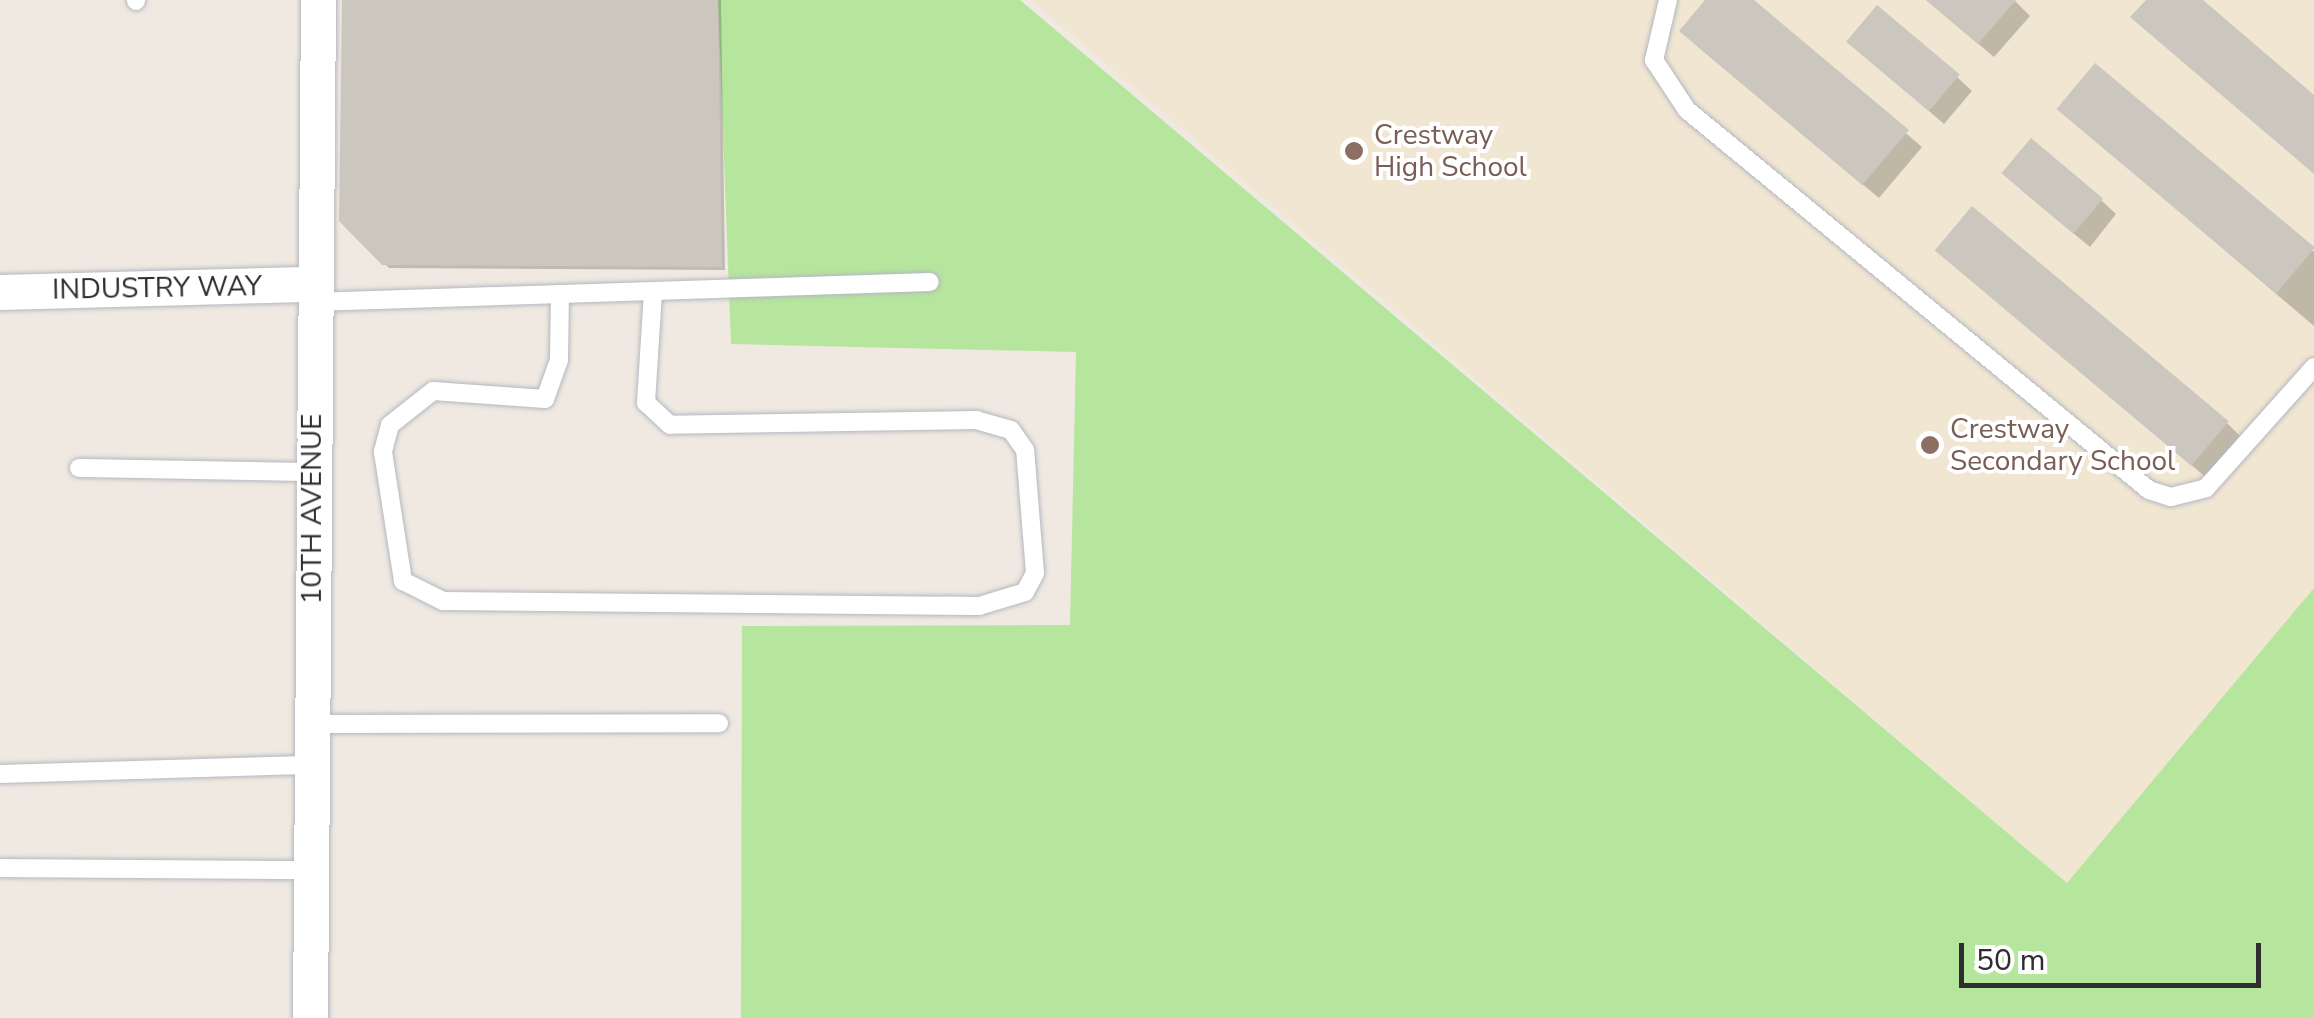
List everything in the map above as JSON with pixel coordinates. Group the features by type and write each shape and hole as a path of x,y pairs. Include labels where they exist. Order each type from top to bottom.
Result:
{"street":[{"name":"10TH AVENUE","path":"310,1018 311,472 318,0"},
{"name":"INDUSTRY WAY","path":"0,292 314,293"}],"lane":[{"path":"1668,0 1654,60 1687,110 2148,490 2171,497 2206,488 2314,368"},
{"path":"314,293 560,294 930,282"},
{"path":"560,294 559,360 545,398 432,392 390,425 383,452 403,581 443,601 980,606 1024,592 1035,573 1027,467 1012,430 976,420 670,425 646,403 653,291"},
{"path":"79,468 311,472"},
{"path":"312,724 718,723"},
{"path":"0,774 312,765"},
{"path":"0,868 311,870"}],"shaded area":[{"name":"Crestway Secondary School","path":"1031,0 2314,0 2314,588 2068,884"}],"green space":[{"path":"718,0 1020,0 2067,883 2314,588 2314,1018 741,1018 742,626 1070,625 1076,352 731,344"}],"building":[{"path":"342,0 718,0 722,267 382,265 339,221"},
{"path":"1705,0 1754,0 1909,130 1862,185 1679,31"},
{"path":"1926,0 2016,0 1978,44"},
{"path":"2146,0 2203,0 2314,95 2314,174 2130,17"},
{"path":"1877,5 1960,74 1929,111 1846,42"},
{"path":"2095,63 2314,247 2276,293 2056,109"},
{"path":"2031,138 2103,198 2073,234 2001,173"},
{"path":"1972,206 2229,421 2191,466 1935,250"}],"place":[{"name":"Crestway High School","path":"1354,151"},
{"name":"Crestway Secondary School","path":"1930,445"}]}
